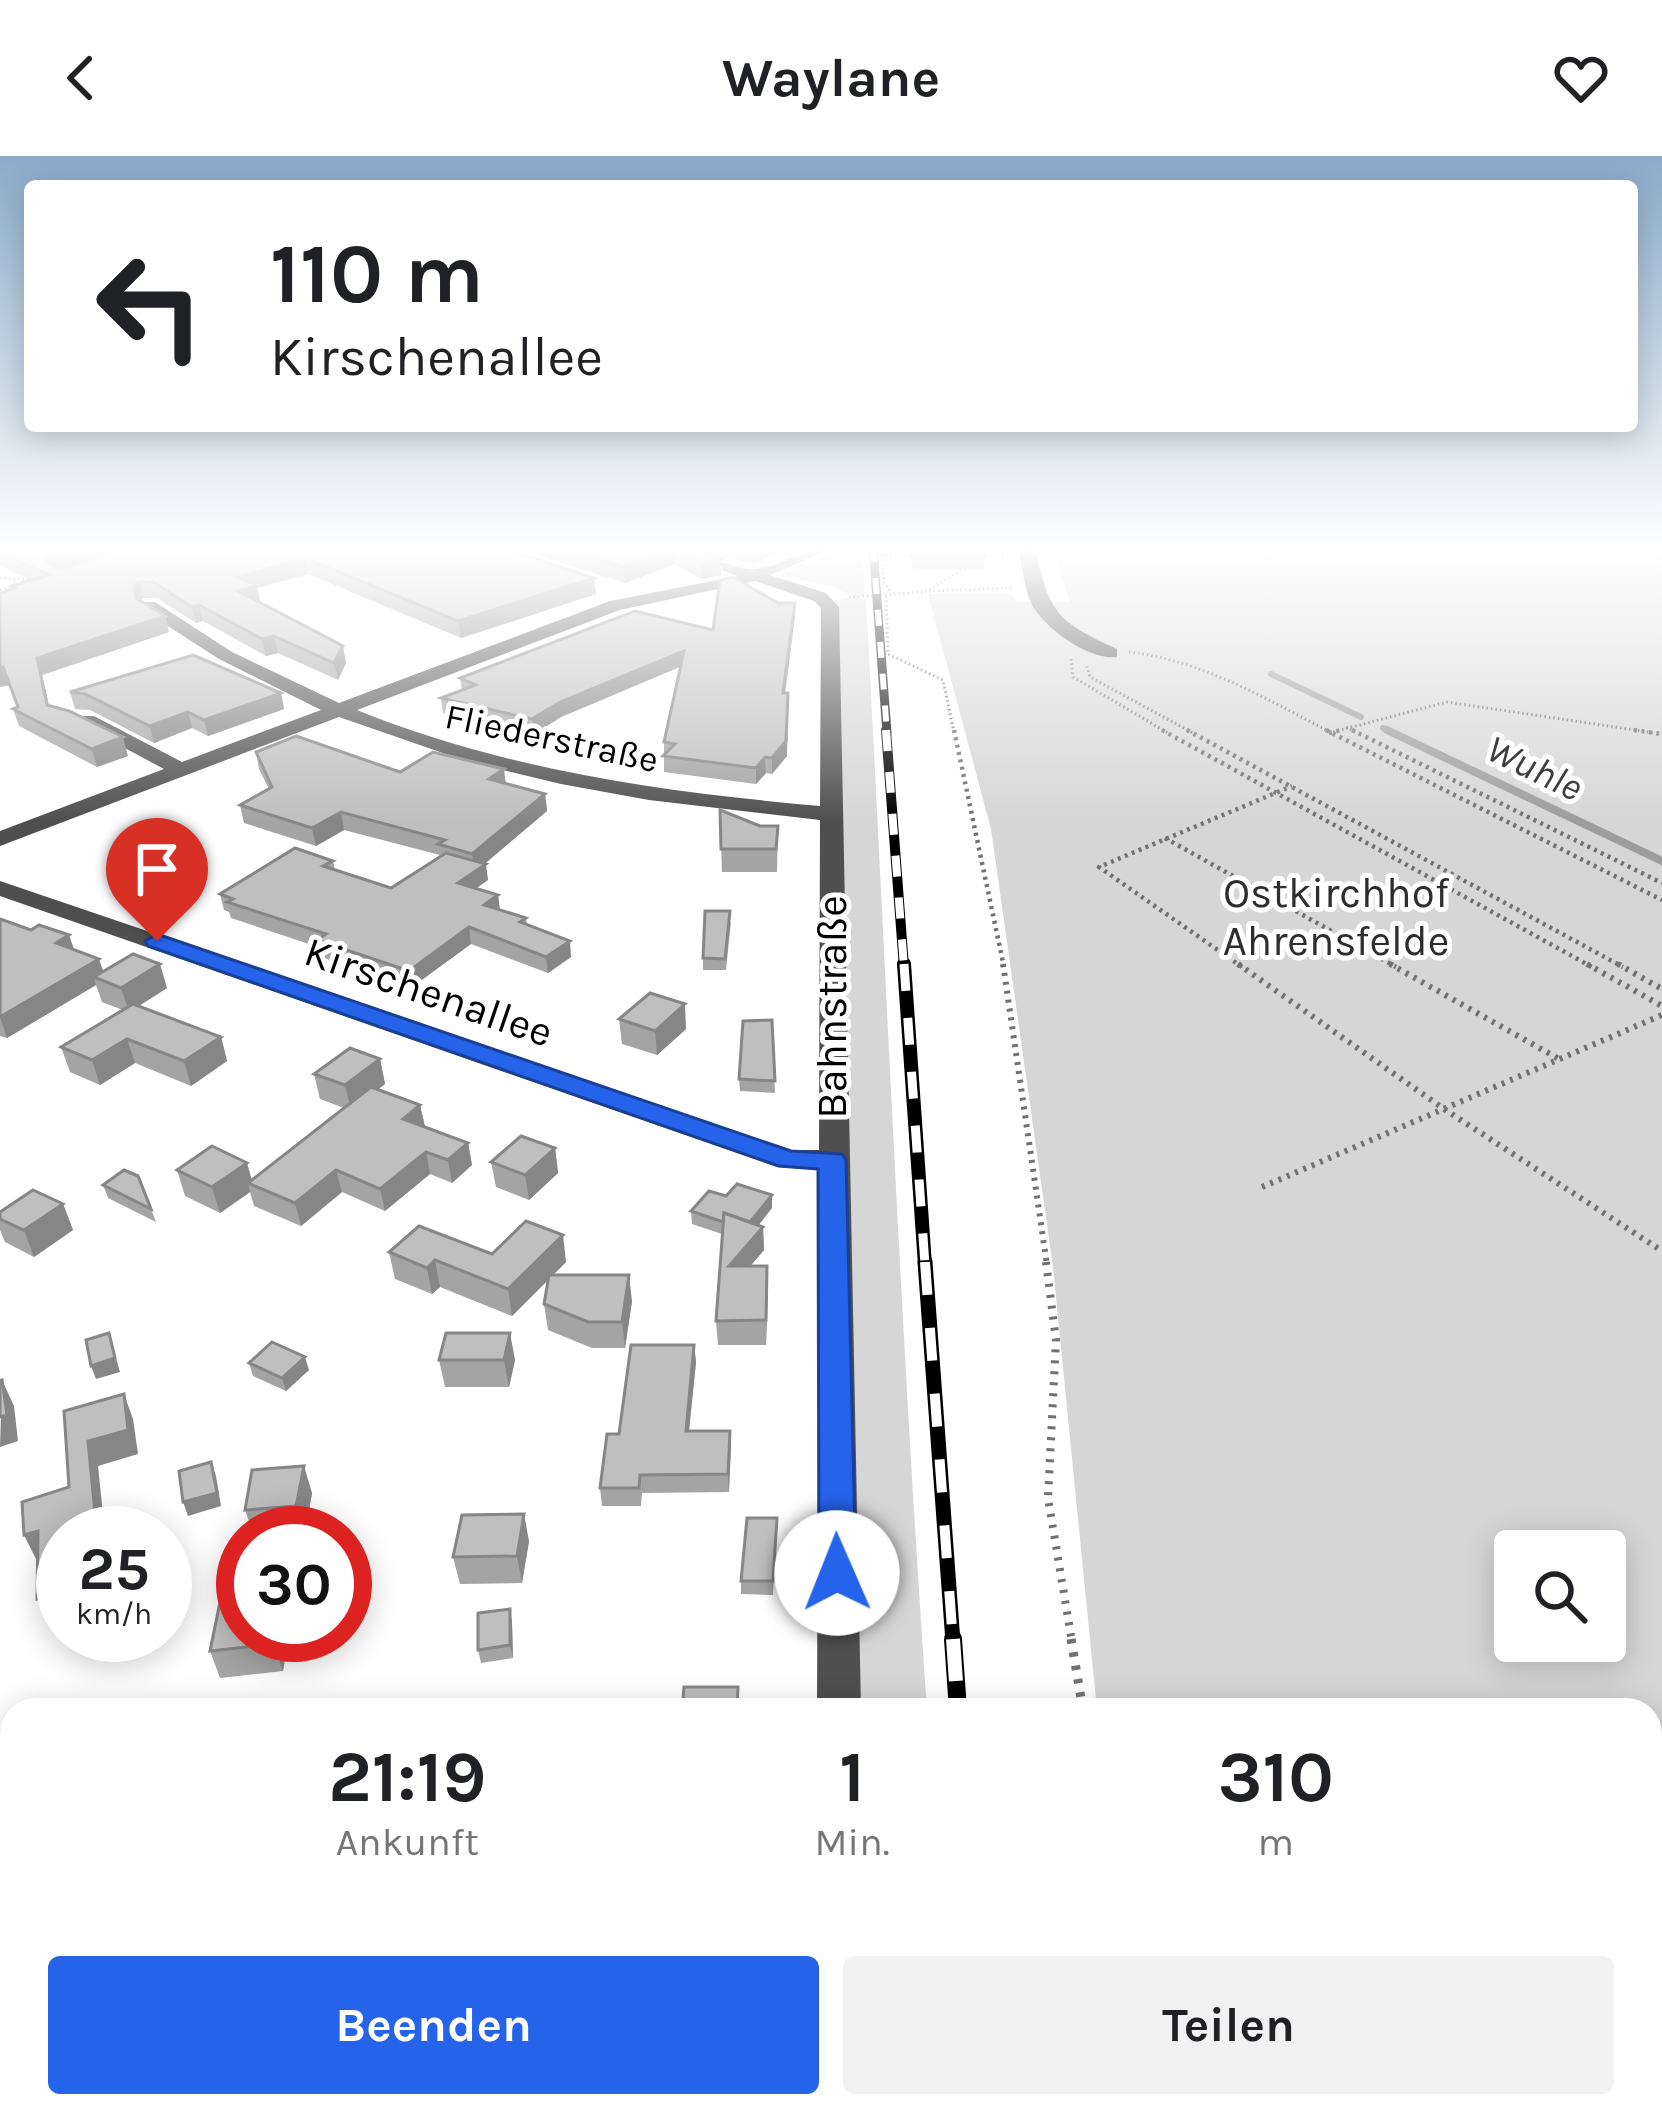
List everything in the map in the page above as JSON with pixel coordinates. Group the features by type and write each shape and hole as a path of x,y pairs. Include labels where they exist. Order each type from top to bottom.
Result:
{"street":[{"name":"Fliederstraße","path":"193,638 333,711 396,735 520,769 712,804 829,814"},
{"path":"0,839 527,638"},
{"name":"Bahnstraße","path":"830,638 839,1698"},
{"path":"1076,638 1111,653"},
{"path":"63,716 81,718 179,769"},
{"name":"Kirschenallee","path":"0,887 788,1160 832,1160"}],"path":[{"path":"888,638 888,654 943,680 1007,982 1056,1340 1048,1498 1081,1698"},
{"path":"1662,900 1197,668 1158,656 1111,653 1085,662 1090,677 1662,989"},
{"path":"1073,676 1662,1006"},
{"path":"1329,733 1447,702 1662,734"},
{"path":"1346,727 1662,883"},
{"path":"1294,785 1100,867 1444,1108 1662,1251"},
{"path":"1163,837 1559,1059"},
{"path":"1262,1187 1662,1016"}],"green space":[{"path":"835,638 868,638 926,1698 856,1698"},
{"name":"Ostkirchhof Ahrensfelde","path":"940,638 1662,638 1662,1698 1096,1698 1053,1267 991,829"}],"building":[{"path":"0,638 99,638 37,658 47,705 123,737 92,749 13,709 18,707 0,668"},
{"path":"277,638 327,638 343,646 334,663"},
{"path":"566,638 790,638 783,693 788,693 786,741 756,768 663,756 675,744 664,742 684,651 560,702 532,719 441,698 476,685 460,678"},
{"path":"193,655 281,693 204,720 188,712 150,726 85,694 70,692"},
{"path":"296,736 400,772 433,752 504,769 489,779 545,794 472,854 438,844 445,840 341,812 312,828 240,805 272,787 256,752"},
{"path":"720,810 760,826 778,826 776,849 721,849"},
{"path":"295,848 333,861 323,866 391,888 446,853 486,864 458,883 498,895 484,905 526,918 520,922 570,941 546,957 469,927 409,971 317,940 326,934 227,902 233,899 220,894"},
{"path":"705,911 730,911 725,959 703,958"},
{"path":"0,919 31,930 39,925 69,935 56,943 99,959 0,1017"},
{"path":"133,954 160,964 121,988 94,977"},
{"path":"650,993 685,1004 655,1031 619,1019"},
{"path":"133,1004 221,1037 184,1061 127,1039 92,1060 61,1047"},
{"path":"772,1020 775,1081 739,1079 743,1021"},
{"path":"350,1048 380,1059 345,1085 314,1074"},
{"path":"371,1087 420,1105 403,1119 468,1143 448,1160 426,1152 380,1189 336,1170 295,1203 248,1183"},
{"path":"521,1136 555,1148 525,1175 491,1162"},
{"path":"212,1146 247,1163 212,1187 177,1170"},
{"path":"124,1170 138,1176 151,1209 103,1185"},
{"path":"737,1184 772,1195 750,1222 724,1213 723,1222 691,1211 709,1191 726,1196"},
{"path":"33,1190 63,1204 24,1230 0,1219 0,1212"},
{"path":"724,1213 763,1227 729,1266 767,1266 766,1320 716,1321"},
{"path":"526,1221 563,1235 508,1289 435,1260 427,1268 389,1252 419,1226 492,1254"},
{"path":"549,1275 629,1275 622,1322 588,1322 544,1304"},
{"path":"109,1333 115,1358 91,1366 86,1340"},
{"path":"446,1333 510,1333 504,1360 439,1360"},
{"path":"272,1342 305,1357 282,1378 249,1363"},
{"path":"631,1345 694,1345 686,1431 730,1431 728,1474 640,1475 639,1488 600,1488 607,1434 619,1434"},
{"path":"0,1381 7,1415 0,1417"},
{"path":"124,1394 128,1430 88,1441 94,1506 36,1506 36,1532 24,1535 22,1502 69,1487 64,1411"},
{"path":"211,1462 217,1493 183,1502 179,1471"},
{"path":"304,1466 296,1506 246,1506 252,1470"},
{"path":"524,1514 517,1556 453,1557 462,1515"},
{"path":"747,1518 777,1518 773,1581 741,1581"},
{"path":"510,1609 510,1645 478,1650 478,1613"},
{"path":"684,1687 738,1687 738,1698 683,1698"}],"waterway":[{"name":"Wuhle","path":"1271,674 1361,717"},
{"name":"Wuhle","path":"1383,728 1387,730"},
{"name":"Wuhle","path":"1387,730 1662,861"},
{"name":"Wuhle","path":"1387,730 1393,733"}],"railway":[{"path":"880,638 887,733"},
{"path":"886,730 904,967"},
{"path":"904,964 925,1265"},
{"path":"925,1262 953,1642"},
{"path":"953,1639 957,1698"}],"route":[{"path":"157,941 788,1160 832,1160 837,1573"}]}
